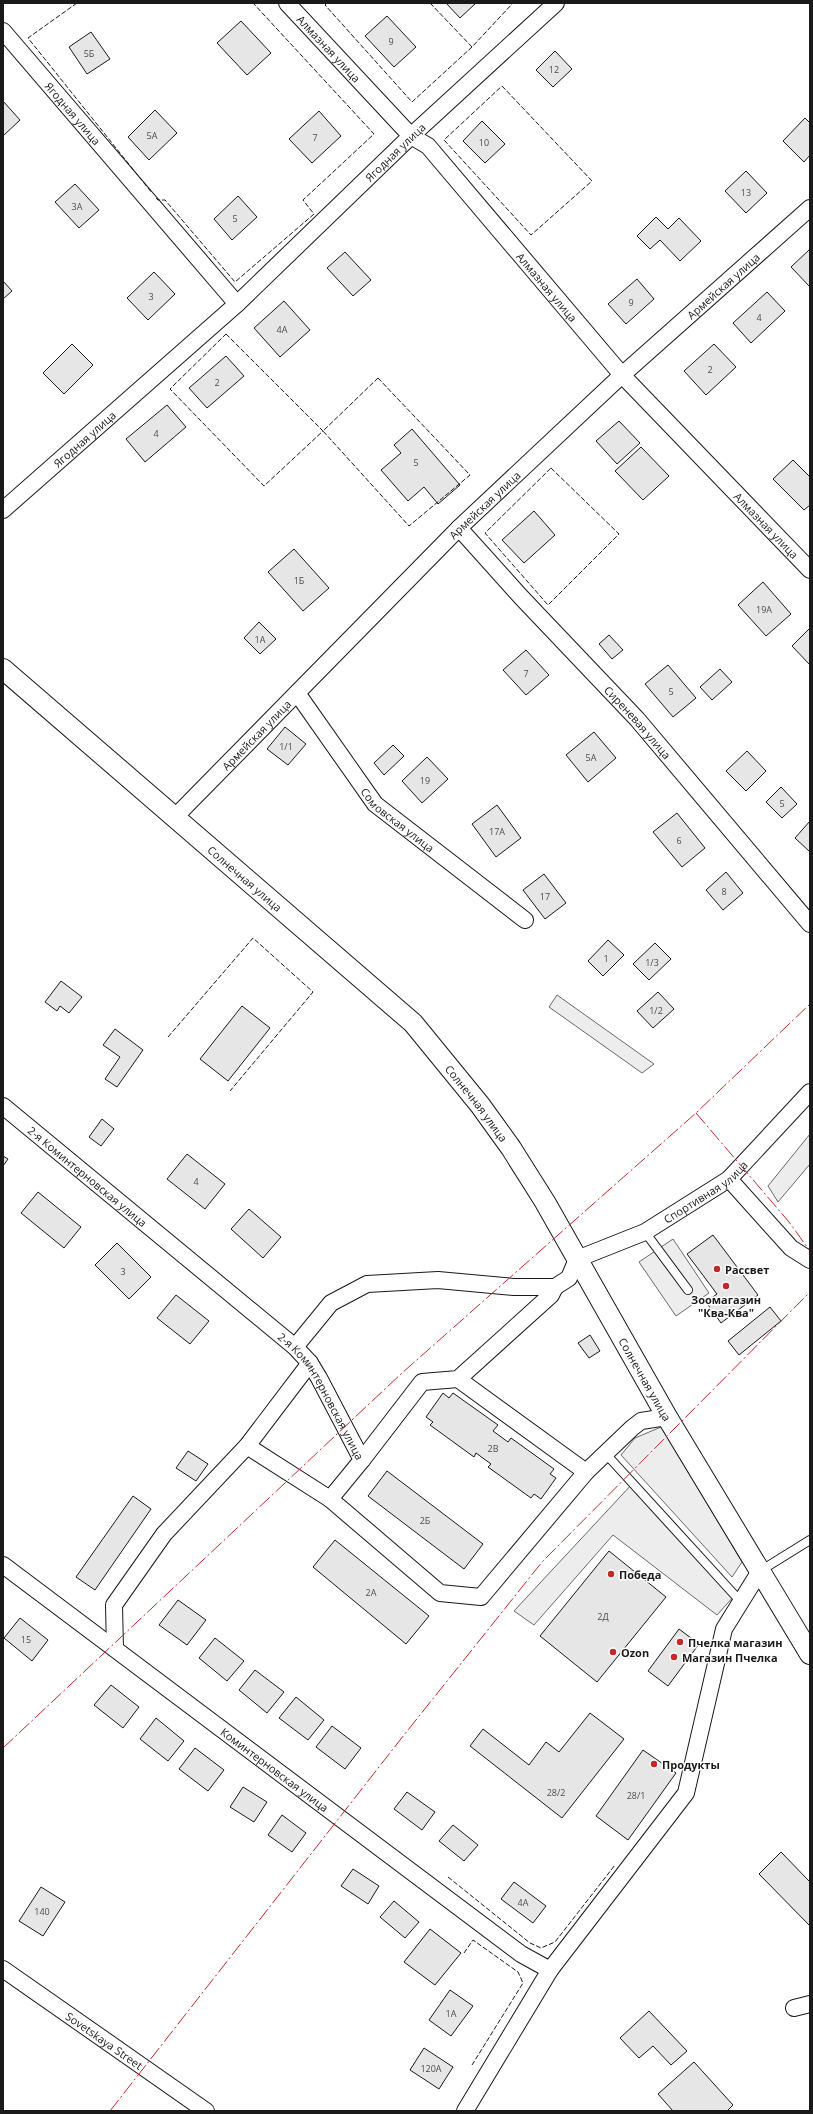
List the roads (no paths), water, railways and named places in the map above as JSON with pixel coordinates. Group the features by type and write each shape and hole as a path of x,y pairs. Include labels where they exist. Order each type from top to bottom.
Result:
{"street":[{"name":"Алмазная улица","path":"287,3 411,136 428,146 622,375 810,570"},
{"name":"Ягодная улица","path":"3,510 237,304 411,136 556,3"},
{"name":"Ягодная улица","path":"3,31 237,304"},
{"name":"Армейская улица","path":"174,818 459,528 622,375 810,208"},
{"name":"Сиреневая улица","path":"459,528 521,597 637,719 810,924"},
{"name":"Солнечная улица","path":"3,669 413,1023 480,1105 511,1148 545,1202 667,1417 810,1654"},
{"name":"Сомовская улица","path":"297,693 375,804 525,920"},
{"name":"Спортивная улица","path":"577,1259 645,1232 729,1179 810,1092"},
{"name":"2-я Коминтерновская улица","path":"3,1106 295,1347 310,1363 362,1460 330,1498"},
{"path":"729,1179 791,1248 810,1260"},
{"path":"362,1460 422,1382 458,1379 551,1296 555,1288 569,1278 577,1259"},
{"path":"295,1347 331,1304 367,1284 438,1280 514,1287 555,1288"},
{"path":"115,1649 114,1605 164,1534 247,1446 310,1363"},
{"path":"458,1379 586,1472"},
{"path":"247,1446 330,1498 440,1592 481,1597 586,1472 605,1453 641,1421 667,1417"},
{"name":"Коминтерновская улица","path":"3,1565 521,1954 550,1970"},
{"path":"465,2111 550,1970 686,1793 724,1629 760,1571"},
{"name":"Sovetskaya Street","path":"3,1969 206,2111"},
{"path":"794,2008 810,2004"}],"lane":[{"path":"645,1232 688,1290"},
{"path":"605,1453 741,1602"},
{"path":"760,1571 810,1540"}],"place":[{"name":"Рассвет","path":"717,1269"},
{"name":"Зоомагазин \"Ква-Ква\"","path":"726,1286"},
{"name":"Победа","path":"611,1574"},
{"name":"Пчелка магазин","path":"680,1642"},
{"name":"Ozon","path":"613,1652"},
{"name":"Магазин Пчелка","path":"674,1657"},
{"name":"Продукты","path":"654,1764"}]}
